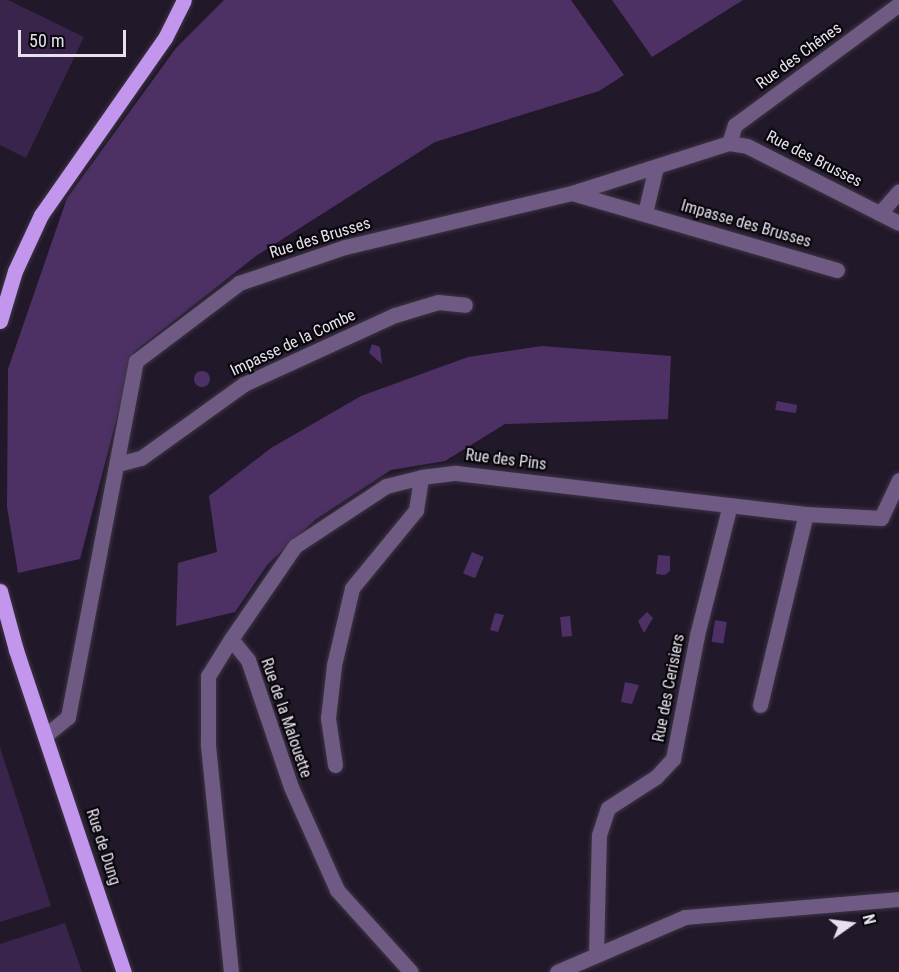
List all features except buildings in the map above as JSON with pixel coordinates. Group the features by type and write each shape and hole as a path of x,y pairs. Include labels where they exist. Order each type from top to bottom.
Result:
{"main road":[{"path":"0,321 15,271 41,215 165,38 184,0"},
{"name":"Rue de Dung","path":"0,591 16,650 47,734 124,972"}],"street":[{"name":"Rue des Chênes","path":"729,143 735,124 899,4"},
{"name":"Rue des Brusses","path":"47,734 68,717 136,361 239,283 345,247 572,193 729,143 747,146 899,223"},
{"path":"645,213 656,167"},
{"path":"880,213 899,191"},
{"name":"Impasse des Brusses","path":"572,193 837,270"},
{"name":"Impasse de la Combe","path":"118,464 141,458 244,384 395,315 438,302 465,305"},
{"name":"Rue des Pins","path":"231,639 295,546 386,486 421,477 456,472 806,514 881,518 899,480"},
{"path":"334,765 328,718 334,665 352,588 416,510 421,477"},
{"name":"Rue des Cerisiers","path":"596,955 599,836 608,808 656,777 673,759 697,635 730,505"},
{"path":"760,705 806,514"},
{"path":"231,639 208,676 208,744 231,972"},
{"name":"Rue de la Malouette","path":"231,639 248,660 291,787 337,890 411,972"},
{"path":"557,972 685,917 899,899"}],"shaded area":[{"path":"0,0 8,0 84,37 26,158 0,145"},
{"path":"224,0 571,0 624,75 599,91 435,142 256,256 134,352 80,559 18,573 7,507 8,369 67,198 176,48"},
{"path":"612,0 743,0 652,57"},
{"path":"372,344 380,347 382,364 369,353"},
{"path":"542,346 671,356 668,419 505,424 445,461 391,470 315,520 268,564 235,612 176,626 178,563 217,552 209,496 271,448 361,396 468,357"},
{"path":"202,371 210,379 202,387 194,379"},
{"path":"777,401 797,405 796,413 775,410"},
{"path":"472,552 484,557 475,578 463,573"},
{"path":"658,555 670,556 670,571 665,575 656,574"},
{"path":"647,612 653,618 644,633 638,621"},
{"path":"495,613 504,615 498,632 490,630"},
{"path":"570,616 572,636 562,637 560,617"},
{"path":"715,620 727,622 723,644 712,642"},
{"path":"625,682 639,685 632,704 621,702"},
{"path":"0,747 51,906 0,922"},
{"path":"65,923 82,972 0,972 0,944"}]}
